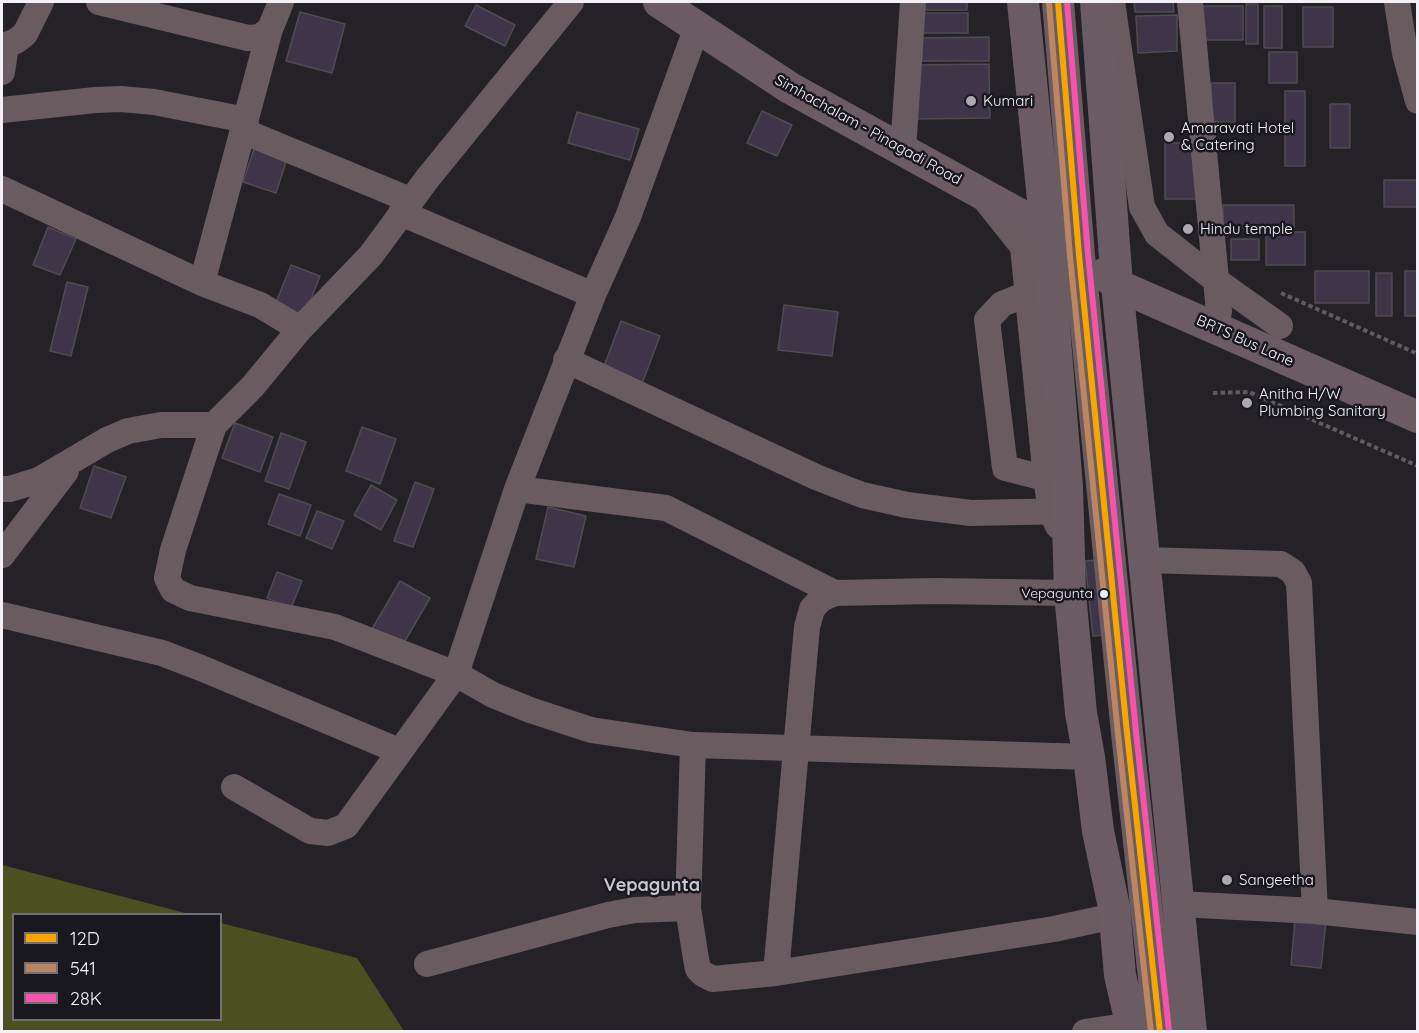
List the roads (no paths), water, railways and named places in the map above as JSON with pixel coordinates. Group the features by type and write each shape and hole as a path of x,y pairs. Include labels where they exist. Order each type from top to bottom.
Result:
{"main road":[{"path":"1023,2 1046,229 1040,289 1058,496 1069,551 1070,593 1081,713 1098,831 1114,907 1120,975 1141,1029"},
{"path":"1058,2 1079,255 1128,744 1141,1029"},
{"path":"1096,2 1117,285 1191,1032"},
{"name":"Simhachalam - Pinagadi Road","path":"678,11 790,88 1046,229 1079,255"},
{"name":"BRTS Bus Lane","path":"1079,255 1117,285 1418,417"}],"street":[{"path":"2,72 4,45 25,34 40,2"},
{"path":"99,2 248,38 260,37 270,29"},
{"path":"202,283 270,29 280,2"},
{"path":"571,2 406,206 371,255 300,329 253,386 214,425 173,550 167,578 173,590 190,598 335,627 456,674 502,699 591,730 693,745 1089,757"},
{"path":"903,150 913,2"},
{"path":"1112,2 1142,207 1157,234 1280,326"},
{"path":"1191,2 1220,312"},
{"path":"1397,2 1411,52 1418,101"},
{"path":"234,787 310,831 328,833 346,826 456,674 518,489 566,360 592,295 628,217 678,11"},
{"path":"2,110 121,99 154,102 244,125 592,295"},
{"path":"2,189 202,283 260,305 300,329"},
{"path":"980,193 1023,247 1040,289 1002,304 987,320 1005,468 1058,496"},
{"path":"566,360 816,477 862,495 907,505 971,513 1058,496"},
{"path":"2,489 10,489 39,480 107,440 128,431 161,425 214,425"},
{"path":"2,555 76,459"},
{"path":"518,489 666,508 835,593"},
{"path":"1144,560 1281,564 1293,572 1299,583 1315,911"},
{"path":"776,973 788,823 798,748 807,627 812,609 821,599 835,593 936,591 1070,593"},
{"path":"2,615 162,653 399,751"},
{"path":"693,745 688,908 699,969 712,979 776,973 1054,929 1114,916"},
{"path":"1178,904 1315,911 1418,922"},
{"path":"427,964 608,915 635,910 688,908"},
{"path":"1085,1032 1141,1029"}],"place":[{"name":"Kumari","path":"971,101"},
{"name":"Amaravati Hotel & Catering","path":"1169,137"},
{"name":"Hindu temple","path":"1188,229"},
{"name":"Anitha H/W Plumbing Sanitary","path":"1247,403"},
{"name":"Vepagunta","path":"1104,594"},
{"name":"Sangeetha","path":"1227,880"}],"district":[{"name":"Vepagunta","path":"652,886"}]}
